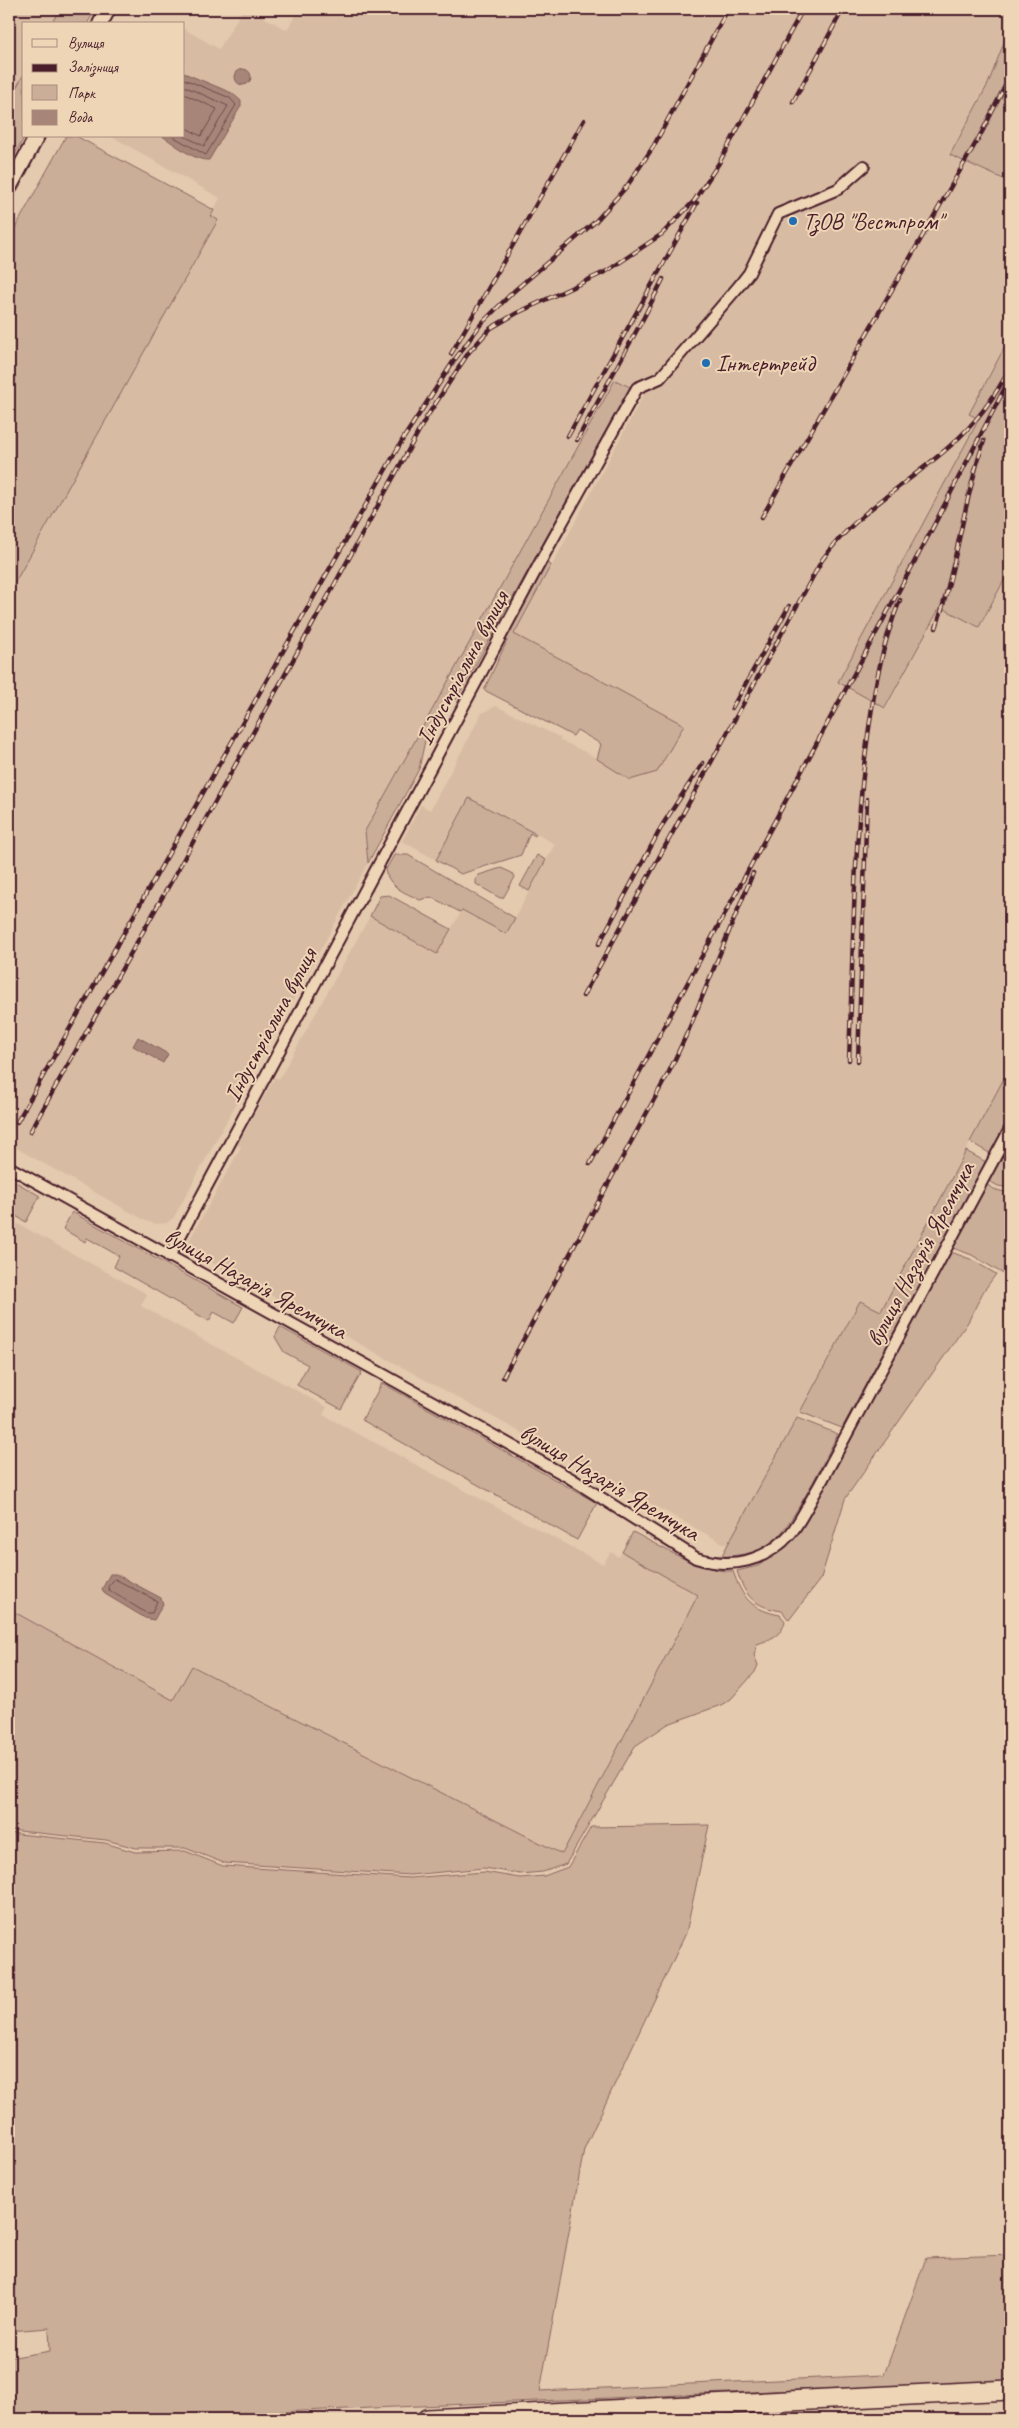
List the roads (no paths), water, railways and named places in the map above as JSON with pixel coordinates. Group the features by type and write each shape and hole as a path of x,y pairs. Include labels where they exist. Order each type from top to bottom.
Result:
{"highway":[{"path":"427,2419 1010,2390"}],"street":[{"path":"101,22 108,9"},
{"path":"9,188 36,138"},
{"name":"Індустріальна вулиця","path":"169,1257 542,557 637,388 660,378 738,287 749,273 778,214 838,189 864,166"},
{"name":"вулиця Назарія Яремчука","path":"9,1167 570,1478 696,1558 713,1564 732,1565 749,1561 779,1544 792,1532 819,1486 1010,1129"}],"water":[{"path":"240,69 246,69 251,74 249,83 240,85 235,80 235,74"},
{"path":"185,73 232,93 241,101 241,106 209,160 197,158 165,138 185,138"},
{"path":"138,1037 168,1054 163,1063 133,1046"},
{"path":"110,1574 116,1574 161,1598 163,1604 154,1620 145,1618 105,1594 102,1589"}],"railway":[{"path":"17,1122 403,439 453,362 481,324 514,291 596,221 627,186 653,147 728,9"},
{"path":"30,1132 176,873 426,418 469,352 491,328 517,313 607,271 662,234 694,201 719,163 803,9"},
{"path":"793,102 843,9"},
{"path":"762,517 982,132 1010,76"},
{"path":"451,354 584,120"},
{"path":"568,436 697,203"},
{"path":"577,440 663,279"},
{"path":"583,996 822,560 836,542 866,513 959,438 983,410 1010,368"},
{"path":"590,1164 931,531 1010,378"},
{"path":"936,628 984,441"},
{"path":"849,1060 858,833 865,758 882,658 900,600"},
{"path":"732,708 789,606"},
{"path":"599,944 663,824 703,763"},
{"path":"858,1061 867,799"},
{"path":"503,1377 669,1072 689,1029 753,873"}],"place":[{"name":"ТзОВ \"Вестпром\"","path":"793,221"},
{"name":"Інтертрейд","path":"706,363"}]}
